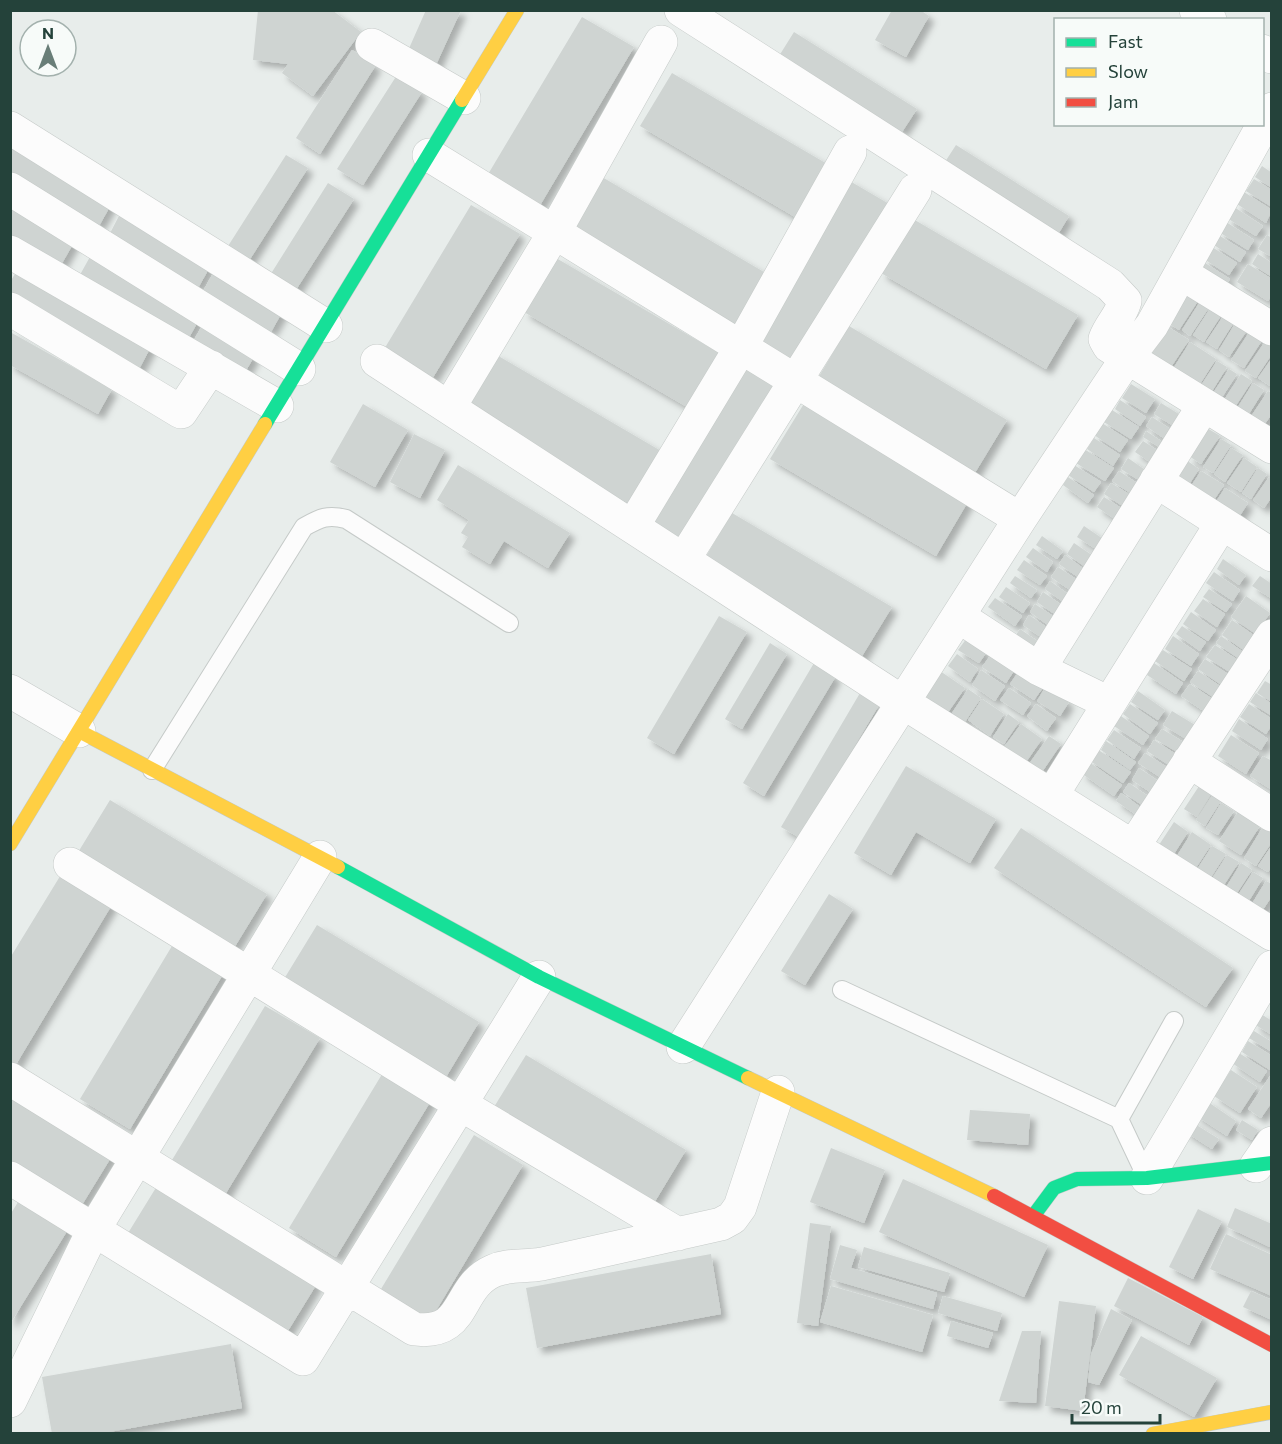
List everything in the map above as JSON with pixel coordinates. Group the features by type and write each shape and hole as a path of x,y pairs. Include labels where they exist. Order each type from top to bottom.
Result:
{"street":[{"path":"10,844 517,10"},
{"path":"681,10 1110,285 1125,301 1105,339 1109,346 1272,447"},
{"path":"450,406 554,232 660,42"},
{"path":"372,45 464,98"},
{"path":"1264,123 1272,109"},
{"path":"683,1047 1020,519 1127,358 1152,325 1263,126"},
{"path":"10,128 326,326"},
{"path":"633,526 741,347 850,152"},
{"path":"429,156 1020,519"},
{"path":"10,189 299,369"},
{"path":"684,559 915,190"},
{"path":"10,252 212,366 277,406"},
{"path":"1181,273 1272,329"},
{"path":"10,309 181,412 212,366"},
{"path":"377,361 450,406 904,703 1272,934"},
{"path":"1039,669 1204,405"},
{"path":"1156,481 1272,555"},
{"path":"1052,795 1222,523"},
{"path":"958,616 1039,669 1109,703"},
{"path":"1133,847 1272,636"},
{"path":"10,691 79,731 320,857 539,976 1034,1215 1272,1345"},
{"path":"1189,761 1271,813"},
{"path":"10,1401 93,1231 140,1158 320,857"},
{"path":"70,864 460,1104 678,1234"},
{"path":"1146,1178 1272,968"},
{"path":"10,1178 303,1359 539,976"},
{"path":"10,1079 414,1329 436,1331 447,1325 476,1283 489,1272 503,1267 536,1265 678,1234 721,1224 732,1218 740,1207 778,1092"},
{"path":"1034,1215 1054,1188 1077,1179 1146,1178 1266,1157"},
{"path":"1153,1434 1272,1412"}],"lane":[{"path":"152,770 304,527 321,517 331,515 346,519 509,623"},
{"path":"842,990 1119,1119 1146,1178"},
{"path":"1119,1119 1174,1021"}],"building":[{"path":"258,10 332,10 361,32 313,96 282,73 288,64 253,60"},
{"path":"426,10 461,10 435,67 407,53"},
{"path":"892,10 920,10 929,16 906,57 875,40"},
{"path":"582,17 634,47 536,212 484,181"},
{"path":"794,32 917,109 902,132 779,56"},
{"path":"352,50 376,65 320,154 296,138"},
{"path":"672,73 834,168 802,221 640,126"},
{"path":"397,75 422,92 363,185 337,169"},
{"path":"10,144 113,201 99,226 10,177"},
{"path":"956,145 1069,216 1057,236 943,165"},
{"path":"286,155 308,168 245,267 223,254"},
{"path":"1262,166 1272,173 1272,188 1255,177"},
{"path":"602,177 769,275 736,329 570,232"},
{"path":"1254,179 1272,190 1272,207 1246,191"},
{"path":"848,180 896,208 800,369 752,341"},
{"path":"328,183 354,199 292,296 267,280"},
{"path":"1244,192 1272,210 1266,223 1237,204"},
{"path":"10,200 77,237 61,265 10,237"},
{"path":"471,205 520,234 432,379 383,351"},
{"path":"1234,207 1263,226 1256,236 1227,218"},
{"path":"120,214 211,265 198,288 108,237"},
{"path":"913,219 1078,315 1046,369 881,273"},
{"path":"1226,222 1254,240 1248,250 1219,232"},
{"path":"1267,235 1272,238 1272,257 1258,249"},
{"path":"1220,236 1246,252 1240,262 1214,245"},
{"path":"1212,247 1237,263 1229,275 1204,259"},
{"path":"1258,254 1272,263 1272,277 1252,264"},
{"path":"91,255 201,316 186,343 76,282"},
{"path":"556,258 719,353 687,407 524,312"},
{"path":"1202,261 1230,279 1222,291 1194,273"},
{"path":"1248,264 1272,279 1272,295 1268,301 1237,282"},
{"path":"20,266 154,341 138,371 10,300 10,282"},
{"path":"216,268 285,307 271,332 202,293"},
{"path":"1186,289 1200,298 1179,330 1165,321"},
{"path":"1201,300 1210,306 1190,336 1182,330"},
{"path":"1211,307 1222,314 1204,342 1193,335"},
{"path":"1224,315 1234,322 1217,349 1206,342"},
{"path":"1236,322 1248,329 1229,357 1219,350"},
{"path":"1162,323 1189,340 1167,373 1140,357"},
{"path":"202,326 255,355 244,374 191,345"},
{"path":"849,326 1007,420 973,476 815,383"},
{"path":"1250,331 1263,339 1244,368 1231,360"},
{"path":"10,332 112,389 98,414 10,365"},
{"path":"1266,340 1272,343 1272,354 1256,378 1245,371"},
{"path":"1190,342 1216,359 1195,392 1169,375"},
{"path":"495,354 661,451 630,504 464,407"},
{"path":"739,356 788,385 690,549 642,520"},
{"path":"1272,358 1272,383 1270,386 1258,378"},
{"path":"1217,361 1227,367 1209,396 1198,390"},
{"path":"1229,369 1237,374 1219,402 1211,396"},
{"path":"1241,374 1252,381 1233,410 1222,403"},
{"path":"1253,383 1264,390 1247,417 1236,410"},
{"path":"1131,384 1155,399 1146,413 1122,398"},
{"path":"1268,391 1272,393 1272,414 1261,429 1248,421"},
{"path":"1120,400 1146,417 1140,426 1115,409"},
{"path":"805,402 969,500 936,556 770,459"},
{"path":"1161,403 1190,421 1183,432 1154,414"},
{"path":"363,404 408,430 375,487 330,462"},
{"path":"1112,410 1139,427 1131,439 1104,422"},
{"path":"1152,417 1181,436 1175,446 1146,426"},
{"path":"1102,423 1128,440 1120,452 1094,435"},
{"path":"1207,428 1220,436 1201,464 1189,456"},
{"path":"1146,431 1170,447 1167,452 1143,437"},
{"path":"414,434 445,450 420,498 390,482"},
{"path":"1094,438 1120,455 1113,466 1087,449"},
{"path":"1221,439 1231,445 1213,473 1203,467"},
{"path":"1143,441 1168,457 1160,469 1135,452"},
{"path":"1231,448 1243,455 1225,482 1214,474"},
{"path":"1084,449 1114,468 1105,481 1076,463"},
{"path":"1128,458 1151,474 1145,484 1121,469"},
{"path":"1244,458 1257,467 1241,492 1227,483"},
{"path":"1186,460 1199,469 1183,494 1169,485"},
{"path":"458,465 570,533 548,568 504,541 490,564 462,547 468,537 461,533 469,520 437,500"},
{"path":"1074,465 1101,482 1094,492 1068,475"},
{"path":"1258,468 1267,474 1251,499 1242,493"},
{"path":"1119,471 1146,489 1139,499 1112,481"},
{"path":"1201,471 1224,485 1208,509 1185,495"},
{"path":"1068,477 1094,495 1088,503 1063,485"},
{"path":"1269,477 1272,479 1272,497 1264,508 1253,500"},
{"path":"1111,483 1139,500 1132,512 1104,494"},
{"path":"1225,488 1248,503 1234,525 1211,509"},
{"path":"1104,497 1132,515 1125,526 1097,507"},
{"path":"732,513 892,607 859,661 699,568"},
{"path":"1084,526 1109,543 1102,553 1077,537"},
{"path":"1042,536 1063,551 1057,559 1036,545"},
{"path":"1074,543 1099,560 1091,571 1067,554"},
{"path":"1033,548 1053,562 1047,572 1026,557"},
{"path":"1065,555 1091,574 1085,582 1059,564"},
{"path":"1223,559 1246,575 1239,585 1217,569"},
{"path":"1024,560 1047,576 1040,585 1017,570"},
{"path":"1058,567 1085,585 1077,595 1051,577"},
{"path":"1214,572 1240,590 1233,601 1206,583"},
{"path":"1015,576 1037,590 1031,598 1010,583"},
{"path":"1260,576 1272,584 1272,599 1252,586"},
{"path":"1050,581 1075,599 1070,607 1045,589"},
{"path":"1006,587 1030,603 1023,613 999,597"},
{"path":"1209,589 1232,604 1226,612 1203,597"},
{"path":"1043,592 1069,610 1063,620 1037,602"},
{"path":"1246,596 1270,613 1256,634 1231,617"},
{"path":"995,598 1022,616 1015,626 988,607"},
{"path":"1203,599 1225,614 1217,627 1194,611"},
{"path":"1035,604 1062,622 1056,631 1030,612"},
{"path":"1191,612 1216,630 1208,641 1183,624"},
{"path":"1029,615 1055,633 1048,642 1023,625"},
{"path":"719,616 747,632 674,754 647,738"},
{"path":"1232,620 1255,636 1245,651 1222,635"},
{"path":"1182,626 1206,642 1200,651 1176,634"},
{"path":"1020,629 1046,647 1037,660 1011,642"},
{"path":"1173,636 1199,654 1191,666 1165,649"},
{"path":"1221,636 1246,654 1241,660 1216,643"},
{"path":"967,638 987,652 979,663 958,650"},
{"path":"770,643 787,654 742,729 725,719"},
{"path":"1215,645 1241,662 1233,674 1206,657"},
{"path":"1163,650 1192,669 1184,681 1155,661"},
{"path":"993,652 1016,668 1006,683 982,667"},
{"path":"957,654 978,669 970,682 948,666"},
{"path":"1205,659 1234,678 1226,688 1198,669"},
{"path":"814,663 836,676 764,796 743,783"},
{"path":"1154,663 1183,683 1176,694 1147,675"},
{"path":"1021,668 1045,685 1034,700 1010,684"},
{"path":"981,670 1005,686 995,701 972,685"},
{"path":"940,671 965,688 944,718 919,702"},
{"path":"1198,671 1226,690 1219,701 1190,682"},
{"path":"1265,681 1272,685 1272,702 1257,693"},
{"path":"1190,684 1217,702 1208,714 1181,696"},
{"path":"1046,686 1069,702 1060,716 1037,701"},
{"path":"1009,688 1031,703 1023,715 1000,700"},
{"path":"968,689 981,698 965,722 952,713"},
{"path":"1138,691 1165,710 1158,720 1131,702"},
{"path":"860,693 879,705 800,838 781,827"},
{"path":"1256,693 1272,704 1272,716 1250,702"},
{"path":"982,699 1004,714 990,736 968,720"},
{"path":"1036,704 1056,718 1047,731 1027,716"},
{"path":"1130,704 1158,723 1150,734 1123,714"},
{"path":"1249,704 1272,719 1272,725 1266,734 1240,717"},
{"path":"1172,711 1195,725 1186,739 1163,725"},
{"path":"1008,714 1019,722 1004,744 993,737"},
{"path":"1121,716 1149,736 1143,745 1114,726"},
{"path":"1239,719 1268,739 1261,750 1232,731"},
{"path":"1021,724 1042,739 1024,765 1002,750"},
{"path":"1162,729 1185,743 1179,753 1155,739"},
{"path":"1114,730 1141,748 1134,759 1107,740"},
{"path":"1231,735 1259,753 1246,774 1218,756"},
{"path":"1049,736 1061,744 1042,772 1029,764"},
{"path":"1154,740 1179,756 1172,767 1147,751"},
{"path":"1106,741 1136,762 1130,770 1101,750"},
{"path":"1097,749 1131,772 1123,783 1089,760"},
{"path":"1145,753 1173,771 1166,781 1138,763"},
{"path":"1263,756 1272,761 1272,790 1250,776"},
{"path":"1089,762 1122,785 1114,796 1081,773"},
{"path":"906,766 996,819 970,863 916,832 891,875 854,853"},
{"path":"1139,768 1164,785 1156,796 1132,780"},
{"path":"1205,777 1217,785 1197,817 1184,809"},
{"path":"1129,783 1155,801 1149,810 1123,792"},
{"path":"1121,793 1147,812 1142,819 1116,801"},
{"path":"1212,795 1221,801 1205,826 1196,820"},
{"path":"110,800 267,894 234,948 77,854"},
{"path":"1221,803 1234,811 1218,835 1206,828"},
{"path":"1238,812 1260,826 1241,855 1219,841"},
{"path":"1174,822 1188,832 1172,857 1157,848"},
{"path":"1264,825 1272,830 1272,842 1256,866 1244,858"},
{"path":"1021,828 1233,968 1206,1007 994,868"},
{"path":"1192,832 1211,845 1194,871 1175,859"},
{"path":"1272,845 1272,866 1268,872 1258,866"},
{"path":"1212,846 1226,854 1210,879 1196,871"},
{"path":"1227,855 1239,862 1222,888 1211,880"},
{"path":"1241,863 1252,870 1235,896 1225,889"},
{"path":"1253,872 1263,878 1247,904 1236,898"},
{"path":"62,873 113,903 15,1066 10,1063 10,958"},
{"path":"1266,881 1272,884 1272,896 1260,914 1250,907"},
{"path":"829,894 853,909 805,985 781,971"},
{"path":"317,925 479,1022 446,1077 284,979"},
{"path":"178,936 228,966 130,1129 80,1099"},
{"path":"265,1006 320,1038 223,1198 169,1165"},
{"path":"1261,1014 1272,1021 1272,1035 1254,1024"},
{"path":"1254,1031 1272,1042 1272,1052 1249,1038"},
{"path":"1248,1041 1272,1056 1270,1070 1242,1052"},
{"path":"1239,1053 1267,1071 1260,1082 1232,1063"},
{"path":"526,1055 686,1150 654,1203 494,1107"},
{"path":"387,1066 435,1094 336,1257 289,1228"},
{"path":"1231,1070 1257,1087 1240,1113 1214,1096"},
{"path":"1272,1073 1272,1102 1261,1118 1248,1109"},
{"path":"10,1088 115,1151 80,1208 10,1167"},
{"path":"1205,1100 1236,1121 1227,1136 1195,1115"},
{"path":"970,1110 1030,1114 1028,1145 967,1140"},
{"path":"1242,1120 1258,1130 1252,1140 1236,1130"},
{"path":"1190,1121 1219,1139 1212,1149 1184,1131"},
{"path":"474,1135 523,1165 428,1324 378,1294"},
{"path":"831,1148 885,1170 864,1223 810,1202"},
{"path":"903,1179 1048,1245 1024,1297 879,1232"},
{"path":"157,1186 318,1282 286,1334 125,1238"},
{"path":"23,1194 72,1223 10,1324 10,1215"},
{"path":"1235,1208 1272,1224 1272,1248 1227,1227"},
{"path":"1198,1209 1222,1221 1193,1279 1169,1267"},
{"path":"810,1223 831,1226 818,1326 797,1323"},
{"path":"1226,1234 1272,1255 1272,1296 1210,1269"},
{"path":"840,1245 857,1250 851,1268 937,1293 933,1309 830,1279"},
{"path":"864,1247 950,1273 944,1292 858,1267"},
{"path":"711,1254 721,1314 537,1348 526,1288"},
{"path":"1128,1278 1203,1317 1189,1345 1114,1306"},
{"path":"831,1286 933,1315 922,1352 820,1322"},
{"path":"1251,1291 1272,1300 1272,1320 1243,1307"},
{"path":"943,1296 1002,1313 997,1331 938,1313"},
{"path":"1059,1301 1096,1306 1083,1411 1045,1406"},
{"path":"1111,1309 1132,1320 1099,1385 1088,1382 1091,1354"},
{"path":"951,1321 993,1333 988,1348 947,1336"},
{"path":"1022,1331 1041,1331 1036,1403 999,1401"},
{"path":"1141,1336 1217,1378 1194,1417 1119,1375"},
{"path":"231,1344 242,1408 98,1434 52,1434 42,1377"}],"traffic: fast":[{"path":"265,424 462,100"},
{"path":"338,867 539,977 748,1078"},
{"path":"1034,1215 1054,1188 1077,1179 1147,1178 1272,1163"}],"traffic: slow":[{"path":"462,100 517,10"},
{"path":"10,844 265,424"},
{"path":"79,731 338,867"},
{"path":"748,1078 994,1196"},
{"path":"1153,1434 1272,1412"}],"traffic: jam":[{"path":"994,1196 1272,1345"}]}
